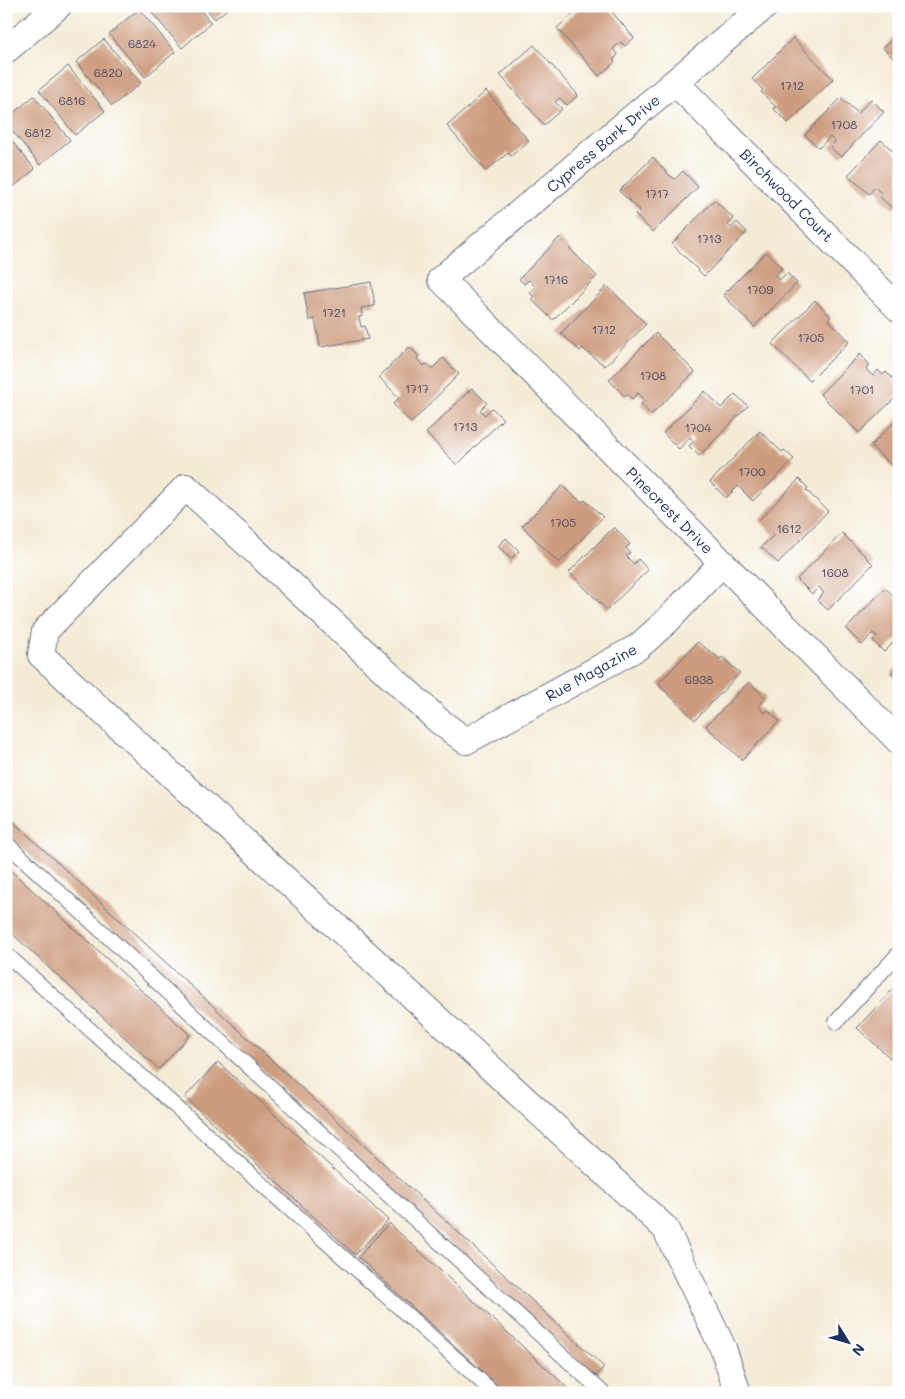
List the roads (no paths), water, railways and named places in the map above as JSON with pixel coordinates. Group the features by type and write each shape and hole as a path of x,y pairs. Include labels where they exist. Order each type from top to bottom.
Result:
{"street":[{"path":"6,50 58,6"},
{"name":"Cypress Bark Drive","path":"441,279 765,6"},
{"name":"Birchwood Court","path":"675,82 899,308"},
{"name":"Pinecrest Drive","path":"441,279 899,741"},
{"name":"Rue Magazine","path":"722,563 667,621 638,647 466,741 438,721 186,487 45,632 41,655 664,1228 723,1348 738,1393"}],"lane":[{"path":"6,843 602,1393"},
{"path":"836,1022 899,953"},
{"path":"6,954 494,1393"}]}
